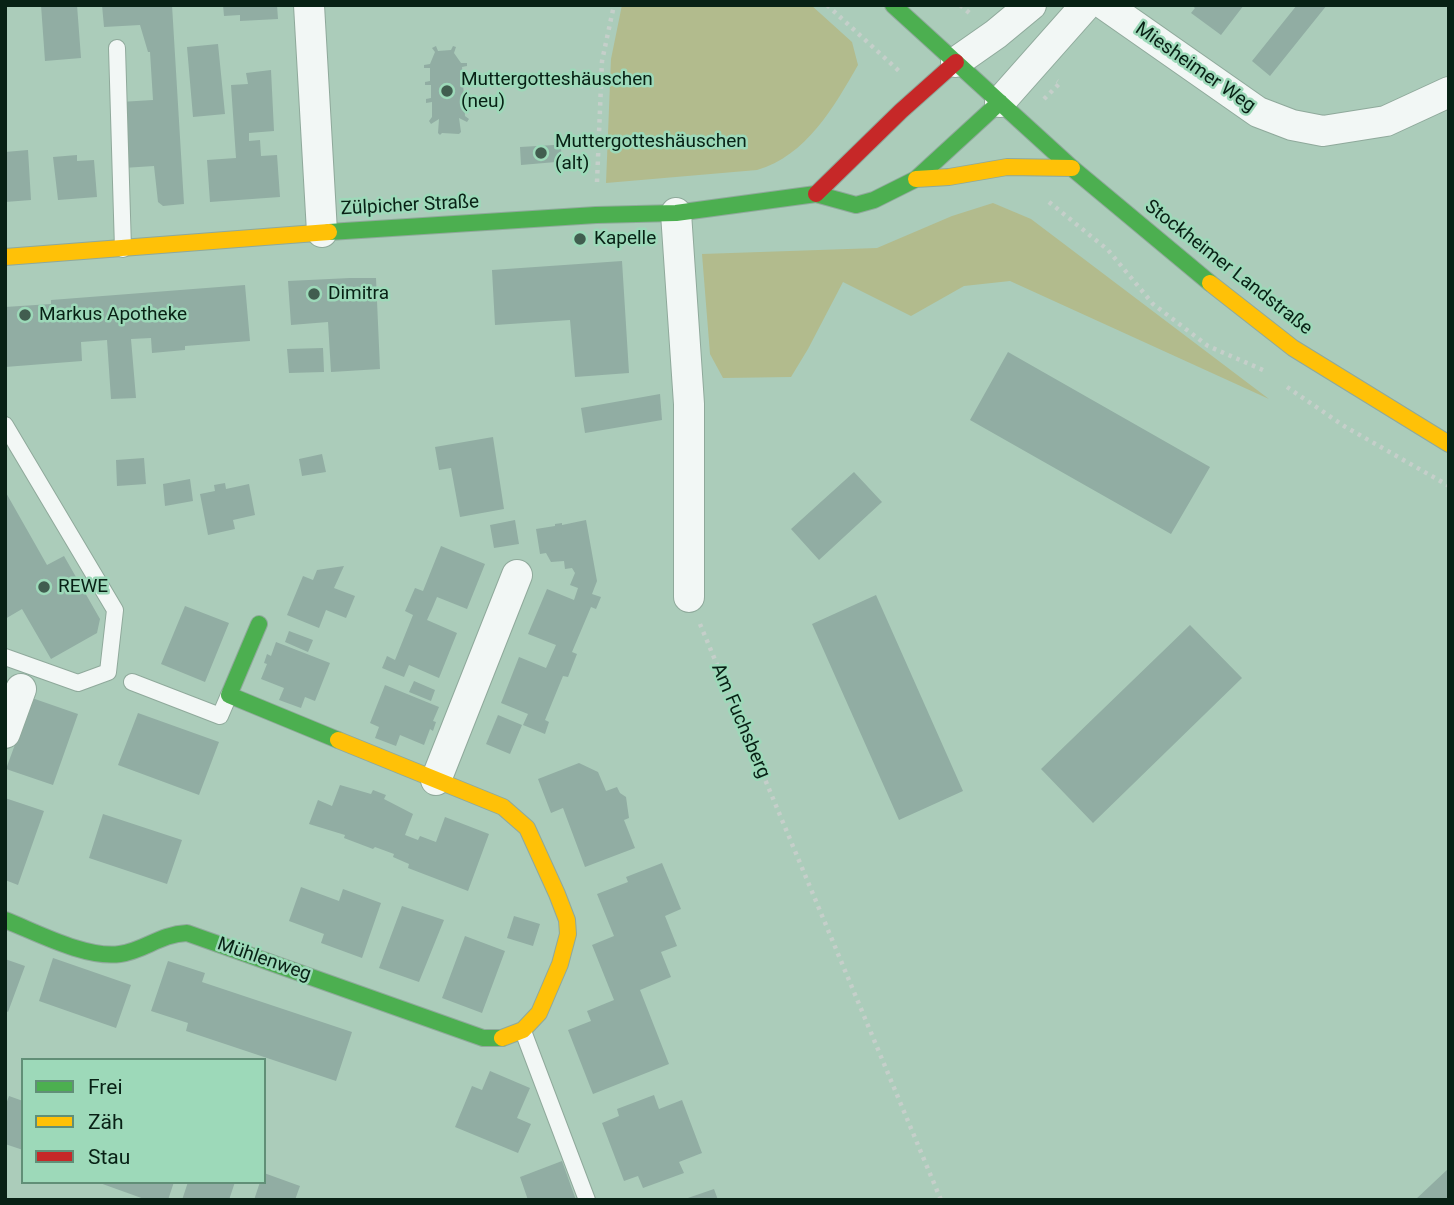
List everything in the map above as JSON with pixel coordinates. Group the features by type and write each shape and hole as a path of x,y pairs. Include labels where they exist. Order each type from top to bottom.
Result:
{"street":[{"path":"309,5 322,232"},
{"name":"Stockheimer Landstraße","path":"893,5 1072,168 1176,257 1293,348 1449,444"},
{"path":"816,194 907,104 956,62 1002,30 1031,5"},
{"path":"1000,102 1086,5"},
{"name":"Miesheimer Weg","path":"1105,5 1258,113 1293,125 1322,131 1386,121 1449,92"},
{"name":"Zülpicher Straße","path":"5,257 322,232 596,215 676,213 816,194 856,205 874,200 916,179 1000,102"},
{"path":"916,179 949,177 1007,167 1072,168"},
{"path":"676,213 689,404 689,597"},
{"path":"436,780 517,575"},
{"path":"259,624 229,695 503,807 517,816 527,828 564,910 568,926 566,947 547,1001 538,1016 523,1031"},
{"path":"5,733 21,690"},
{"name":"Mühlenweg","path":"5,920 99,954 117,955 132,951 159,936 187,933 482,1038 498,1039 523,1031"}],"lane":[{"path":"117,48 122,249"},
{"path":"5,425 114,610 108,672 78,683 5,657"},
{"path":"132,682 220,716 229,695"},
{"path":"523,1031 587,1200"}],"path":[{"path":"596,215 602,61 614,5"},
{"path":"827,5 860,36"},
{"name":"Am Fuchsberg","path":"689,597 941,1200"}],"green space":[{"path":"622,5 811,5 852,42 858,65 817,128 790,154 774,163 757,170 606,183 611,59"},
{"path":"993,203 1031,219 1269,399 1010,281 964,286 911,316 843,282 791,377 723,378 710,354 702,254 877,248 952,216"}],"building":[{"path":"41,5 77,5 81,58 45,61"},
{"path":"102,5 172,5 184,204 163,206 158,202 154,166 123,168 120,102 153,100 150,52 140,25 104,27"},
{"path":"223,5 277,5 278,19 240,21 240,15 224,16"},
{"path":"1191,5 1244,5 1221,35 1191,13 1195,8"},
{"path":"1297,5 1327,5 1270,76 1252,61"},
{"path":"218,44 225,114 193,117 187,47"},
{"name":"Muttergotteshäuschen (neu)","path":"436,46 438,51 456,47 454,53 461,63 467,63 467,66 462,67 463,80 468,80 468,83 463,84 464,97 469,97 470,101 464,101 465,116 469,119 467,122 459,118 459,134 440,135 439,119 431,124 429,121 432,117 432,102 426,103 426,99 431,98 431,85 425,85 425,82 430,81 430,68 424,68 424,65 430,64 435,52 432,48"},
{"path":"271,70 274,131 249,133 249,141 260,140 261,156 277,155 280,197 210,202 207,160 236,158 231,85 248,84 246,73"},
{"name":"Muttergotteshäuschen (alt)","path":"554,145 561,149 562,156 556,162 521,165 520,147"},
{"path":"28,150 31,200 5,202 5,152"},
{"path":"77,155 77,161 94,160 97,197 58,200 53,157"},
{"path":"622,261 629,373 575,377 570,320 495,325 492,270"},
{"path":"376,278 380,369 331,372 328,322 291,325 288,281"},
{"path":"245,285 250,341 185,346 185,350 152,353 151,338 131,339 136,398 111,399 107,340 81,342 82,361 5,367 5,307 51,304 51,300"},
{"path":"323,348 324,372 289,373 287,349"},
{"path":"1008,352 1210,467 1171,534 970,420"},
{"path":"660,394 662,420 585,433 581,408"},
{"path":"493,437 504,509 460,517 451,468 439,470 435,447"},
{"path":"322,454 326,472 302,476 299,459"},
{"path":"144,458 146,484 117,486 116,460"},
{"path":"854,472 882,502 819,560 791,529"},
{"path":"190,479 193,501 165,506 163,484"},
{"path":"225,483 226,489 249,484 255,515 233,520 235,529 208,535 200,494 215,491 214,485"},
{"name":"REWE","path":"5,491 47,565 64,556 100,619 97,633 51,659 22,609 5,619"},
{"path":"515,520 519,544 494,548 490,525"},
{"path":"586,520 597,581 592,594 601,597 596,609 591,607 572,652 577,654 568,677 563,676 545,720 549,722 545,734 523,725 528,714 501,703 519,657 546,668 556,645 528,634 547,589 574,600 578,588 570,585 575,573 572,568 565,569 564,561 551,562 546,553 540,554 536,529"},
{"path":"441,546 485,564 467,609 437,597 427,620 457,633 439,678 409,665 404,677 382,668 387,656 395,660 413,615 405,611 415,588 423,591"},
{"path":"344,566 334,588 355,596 346,618 326,610 319,628 287,615 303,576 313,580 317,570"},
{"path":"876,595 963,791 899,820 812,624"},
{"path":"185,606 229,623 205,682 161,664"},
{"path":"1190,625 1242,678 1093,823 1041,769"},
{"path":"289,631 313,640 308,652 285,642"},
{"path":"276,642 330,663 315,701 305,697 301,708 279,700 284,688 261,679 267,664 264,663 267,654 271,656"},
{"path":"414,681 435,690 431,701 409,692"},
{"path":"385,685 439,707 433,721 436,722 433,731 430,729 424,745 400,735 396,746 375,738 379,727 370,723"},
{"path":"32,698 78,714 53,785 6,769"},
{"path":"138,713 219,742 199,795 118,765"},
{"path":"498,715 522,725 510,754 486,744"},
{"path":"579,763 598,772 606,791 617,787 626,797 629,818 624,820 635,848 585,867 563,808 551,813 538,779"},
{"path":"340,785 371,794 373,790 386,795 384,799 413,814 405,835 418,840 420,836 436,842 445,817 489,834 468,891 408,868 409,864 393,857 394,854 375,847 373,849 344,838 345,835 309,824 318,800 332,806"},
{"path":"5,798 44,811 18,885 5,880"},
{"path":"103,814 182,840 167,884 89,858"},
{"path":"662,863 681,909 665,916 677,946 661,952 671,977 640,990 669,1064 593,1094 568,1030 591,1021 587,1011 614,1000 592,945 614,936 597,894 628,882 626,877"},
{"path":"301,887 339,901 343,889 381,903 362,958 321,943 324,934 289,921"},
{"path":"402,906 444,920 419,982 379,968"},
{"path":"514,916 540,924 533,946 507,938"},
{"path":"465,936 505,951 482,1013 442,998"},
{"path":"53,958 131,985 116,1028 39,1001"},
{"path":"5,959 25,966 8,1012 5,1010"},
{"path":"168,961 205,973 202,982 352,1032 336,1081 186,1031 188,1023 151,1011"},
{"path":"490,1071 530,1088 517,1118 531,1124 518,1153 455,1127 472,1086 482,1090"},
{"path":"654,1095 659,1109 682,1100 702,1153 679,1162 684,1173 643,1188 638,1176 624,1181 602,1123 619,1116 617,1109"},
{"path":"9,1096 21,1100 21,1149 5,1144 5,1107"},
{"path":"562,1161 576,1200 528,1200 520,1177"},
{"path":"1449,1168 1449,1200 1415,1200"},
{"path":"266,1174 300,1186 295,1200 254,1200 259,1184 266,1184"},
{"path":"103,1184 173,1184 168,1200 147,1200"},
{"path":"187,1184 234,1184 229,1200 182,1200"},
{"path":"714,1189 718,1200 685,1200 685,1199"}],"traffic: fast":[{"path":"893,5 1072,168 1210,283"},
{"path":"329,232 596,215 676,213 816,194 856,205 874,200 916,179 1000,102"},
{"path":"259,624 229,695 338,740"},
{"path":"5,920 77,949 107,954 137,950 169,936 187,933 483,1038 502,1038"}],"traffic: slow":[{"path":"916,179 949,177 1007,167 1072,168"},
{"path":"5,257 329,232"},
{"path":"1210,283 1293,348 1449,444"},
{"path":"338,740 503,807 527,828 557,894 567,920 568,934 560,964 539,1013 523,1030 502,1038"}],"traffic: jam":[{"path":"816,194 956,62"}],"place":[{"name":"Muttergotteshäuschen (neu)","path":"447,91"},
{"name":"Muttergotteshäuschen (alt)","path":"541,153"},
{"name":"Kapelle","path":"580,239"},
{"name":"Dimitra","path":"314,294"},
{"name":"Markus Apotheke","path":"25,315"},
{"name":"REWE","path":"44,587"}]}
